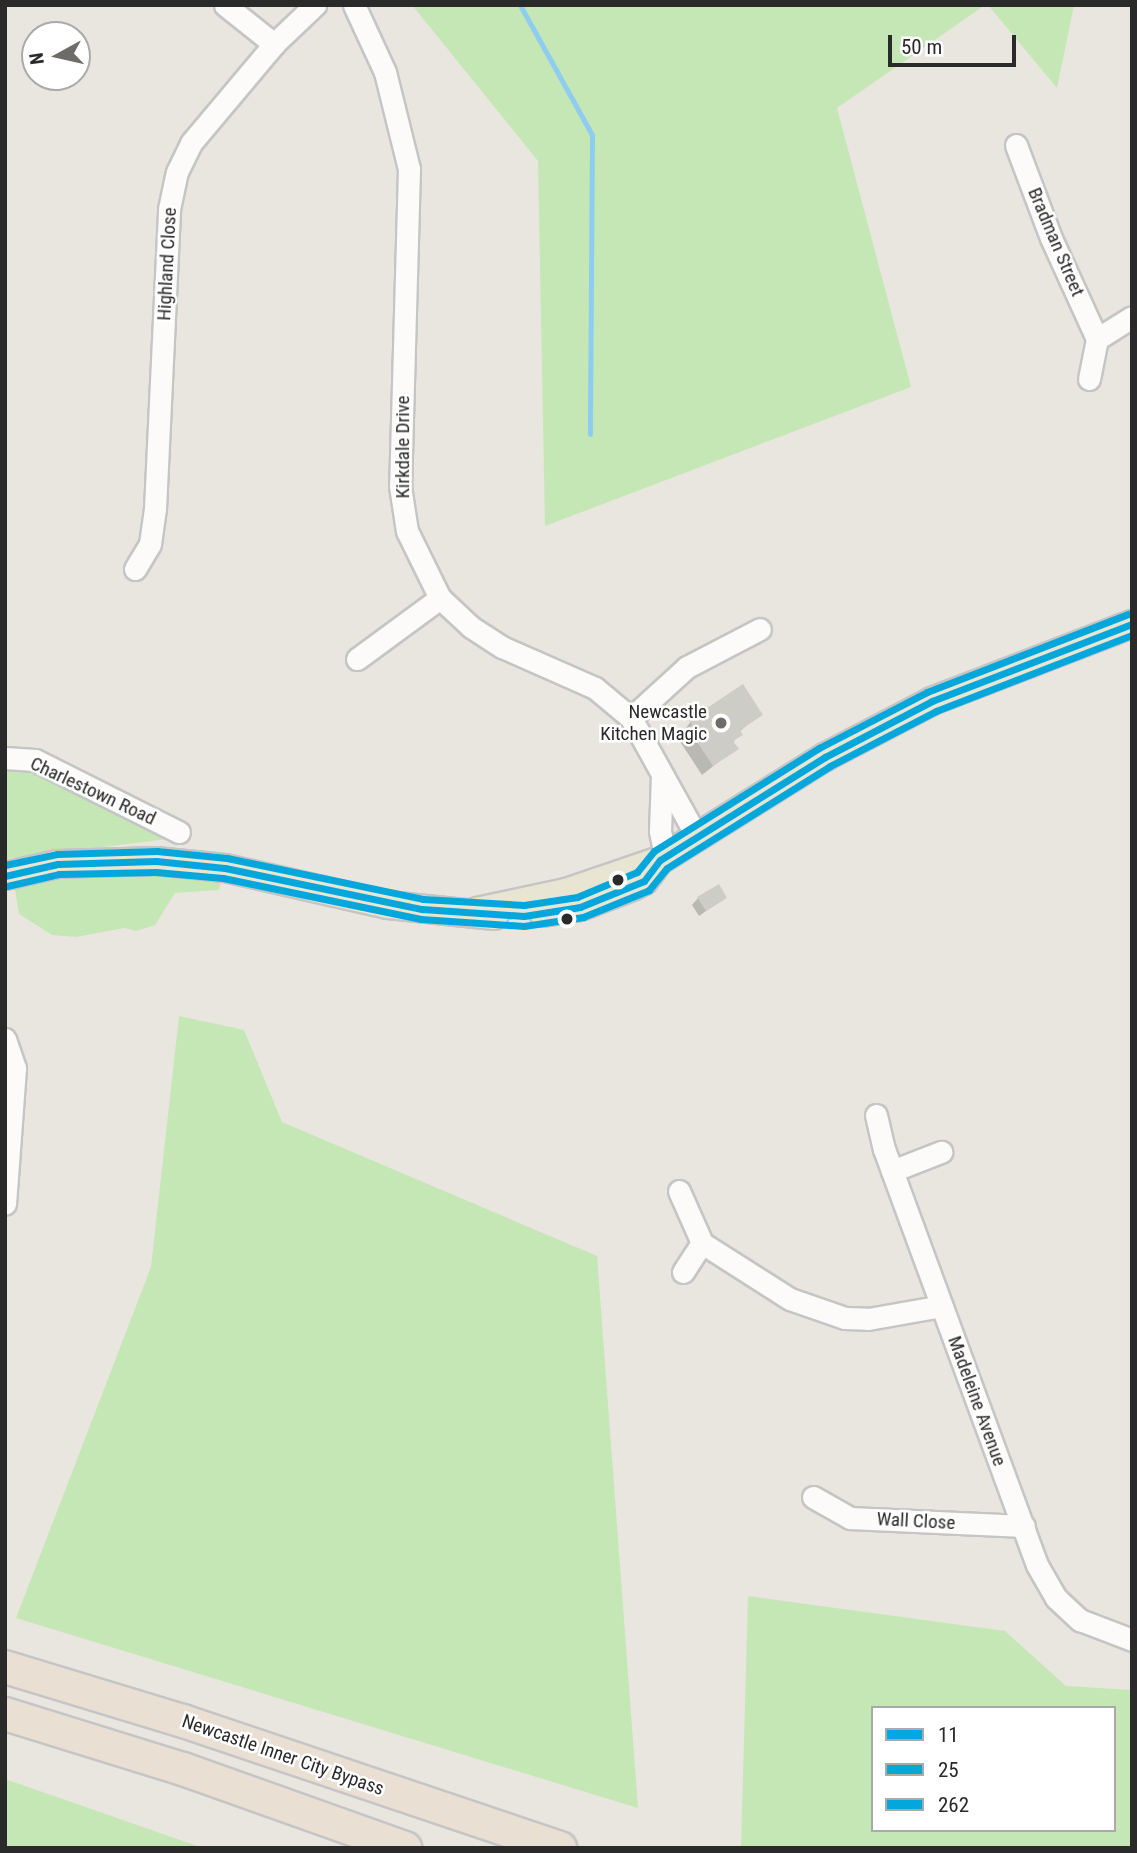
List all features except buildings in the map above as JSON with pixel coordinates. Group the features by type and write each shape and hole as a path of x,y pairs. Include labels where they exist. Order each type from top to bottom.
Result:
{"highway":[{"name":"Newcastle Inner City Bypass","path":"5,1667 183,1721 559,1848"},
{"path":"5,1714 183,1769 405,1848"}],"main road":[{"path":"5,876 58,864 156,861 225,868 388,905 524,916 580,906 644,881 662,859 825,757 932,701 1132,624"}],"street":[{"path":"225,5 274,44"},
{"name":"Highland Close","path":"135,569 150,544 155,509 169,209 177,172 191,143 274,44 315,5"},
{"name":"Kirkdale Drive","path":"354,5 385,72 409,169 400,486 407,531 440,598 502,647 595,688 631,718 697,837"},
{"name":"Bradman Street","path":"1016,145 1051,238 1097,339"},
{"path":"1089,379 1097,339 1132,317"},
{"path":"357,659 440,598"},
{"path":"631,718 687,667 760,629"},
{"name":"Charlestown Road","path":"5,758 35,760 179,832"},
{"path":"662,774 662,859"},
{"path":"5,1039 15,1068 5,1203"},
{"name":"Madeleine Avenue","path":"876,1115 892,1171 1037,1565 1056,1598 1080,1620 1132,1640"},
{"path":"892,1171 942,1152"},
{"path":"679,1191 702,1243 790,1299 845,1318 896,1316 942,1306"},
{"path":"683,1272 702,1243"},
{"name":"Wall Close","path":"813,1497 849,1518 1024,1526"}],"green space":[{"path":"412,5 985,5 837,108 911,387 545,526 538,161"},
{"path":"988,5 1074,5 1057,88"},
{"path":"22,758 168,839 5,859 5,765"},
{"path":"109,867 217,877 221,882 219,890 175,893 155,925 136,931 124,928 76,937 52,935 19,914 14,884"},
{"path":"179,1016 244,1030 282,1122 597,1256 638,1808 16,1618 151,1267"},
{"path":"748,1596 1005,1631 1066,1686 1132,1690 1132,1848 741,1847"},
{"path":"5,1780 8,1780 203,1848 5,1848"}],"waterway":[{"path":"520,5 592,135 590,434"}],"transit line":[{"name":"262","path":"5,865 57,854 157,851 227,858 423,899 524,905 577,897 637,872 654,851 819,748 927,692 1128,614"},
{"name":"11","path":"5,876 58,864 156,861 225,868 422,909 524,916 580,907 644,881 660,860 825,757 932,701 1132,624"},
{"name":"25","path":"7,886 59,874 156,872 223,878 421,919 524,926 583,917 649,890 667,868 830,766 936,711 1132,635"}],"place":[{"name":"Newcastle Kitchen Magic","path":"721,723"}]}
